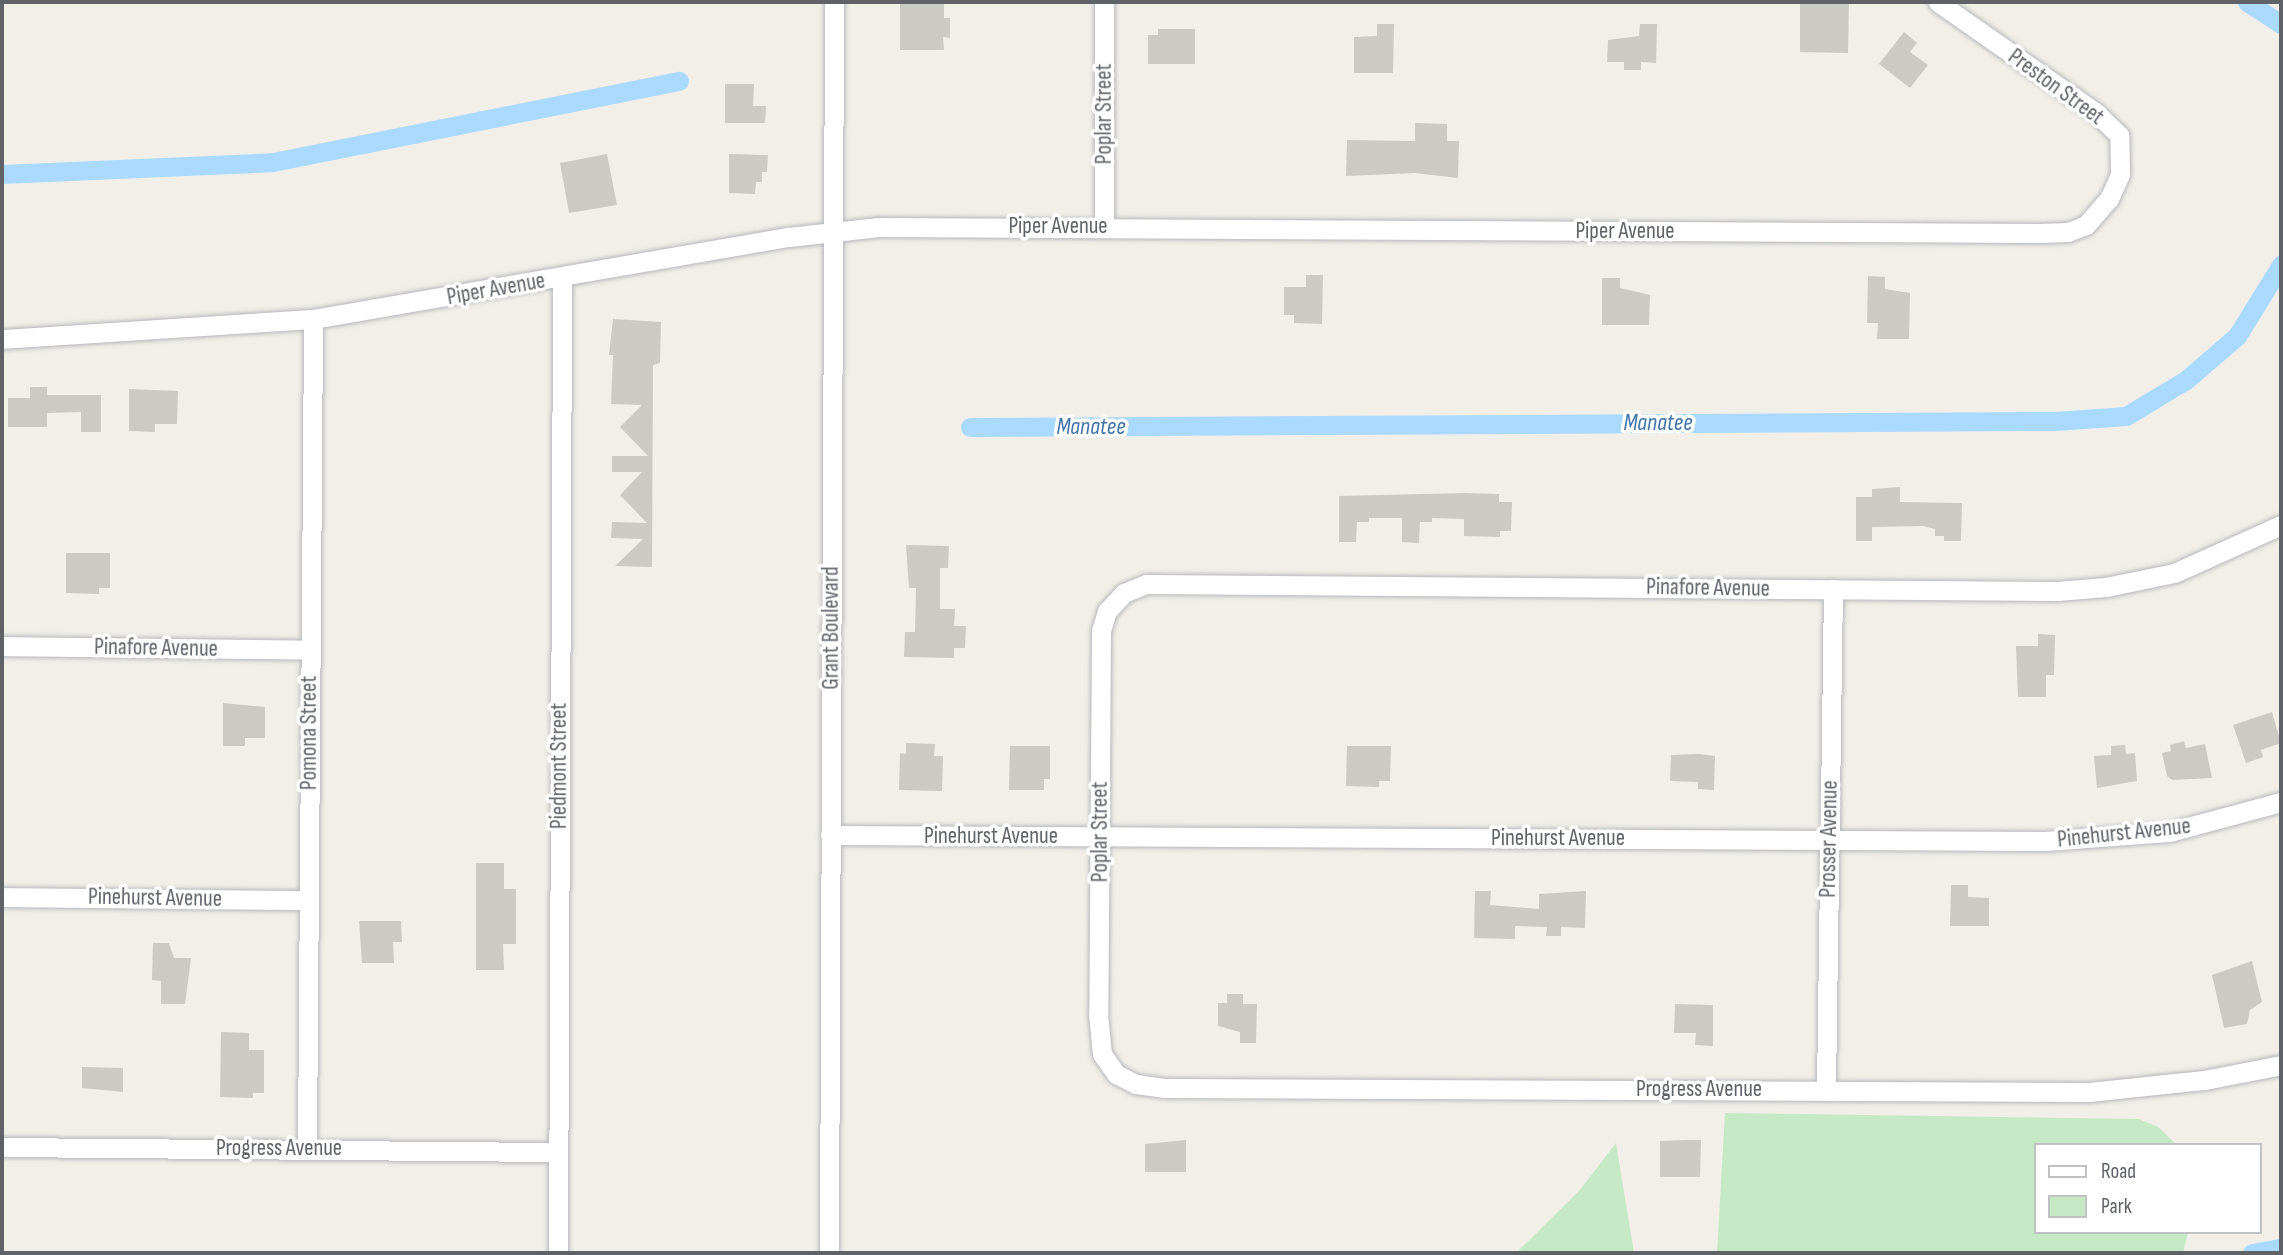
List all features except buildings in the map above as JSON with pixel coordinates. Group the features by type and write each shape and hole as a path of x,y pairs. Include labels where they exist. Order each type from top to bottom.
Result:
{"street":[{"name":"Grant Boulevard","path":"829,1253 834,2"},
{"name":"Poplar Street","path":"1104,2 1104,225"},
{"name":"Preston Street","path":"1938,2 2095,112 2119,135 2120,174 2109,199"},
{"name":"Piper Avenue","path":"2,339 313,319 834,231 1104,225 2040,233 2068,232 2087,225 2109,199"},
{"name":"Piedmont Street","path":"558,1253 556,1152 562,278"},
{"name":"Pomona Street","path":"307,1147 313,319"},
{"name":"Pinafore Avenue","path":"1124,593 1146,584 1168,583 1833,589 2106,587 2200,564 2281,525"},
{"name":"Prosser Avenue","path":"1826,1089 1833,589"},
{"name":"Poplar Street","path":"1116,1074 1102,1054 1099,1034 1101,631 1107,611 1124,593"},
{"name":"Pinafore Avenue","path":"2,646 309,650"},
{"name":"Pinehurst Avenue","path":"830,835 2112,838 2199,827 2281,802"},
{"name":"Pinehurst Avenue","path":"2,897 308,900"},
{"name":"Progress Avenue","path":"1116,1074 1136,1084 1164,1088 2089,1092 2204,1080 2281,1065"},
{"name":"Progress Avenue","path":"2,1147 307,1147 556,1152"}],"green space":[{"path":"1725,1113 2139,1119 2158,1127 2175,1143 2035,1143 2035,1234 2188,1234 2183,1253 1717,1253"},
{"path":"1616,1143 1634,1253 1516,1253 1580,1190"}],"waterway":[{"path":"2247,2 2281,24"},
{"path":"2,174 273,162 679,81"},
{"name":"Manatee","path":"970,427 2055,421 2126,416 2186,380 2237,336 2281,265"},
{"path":"2252,1253 2281,1248"}]}
